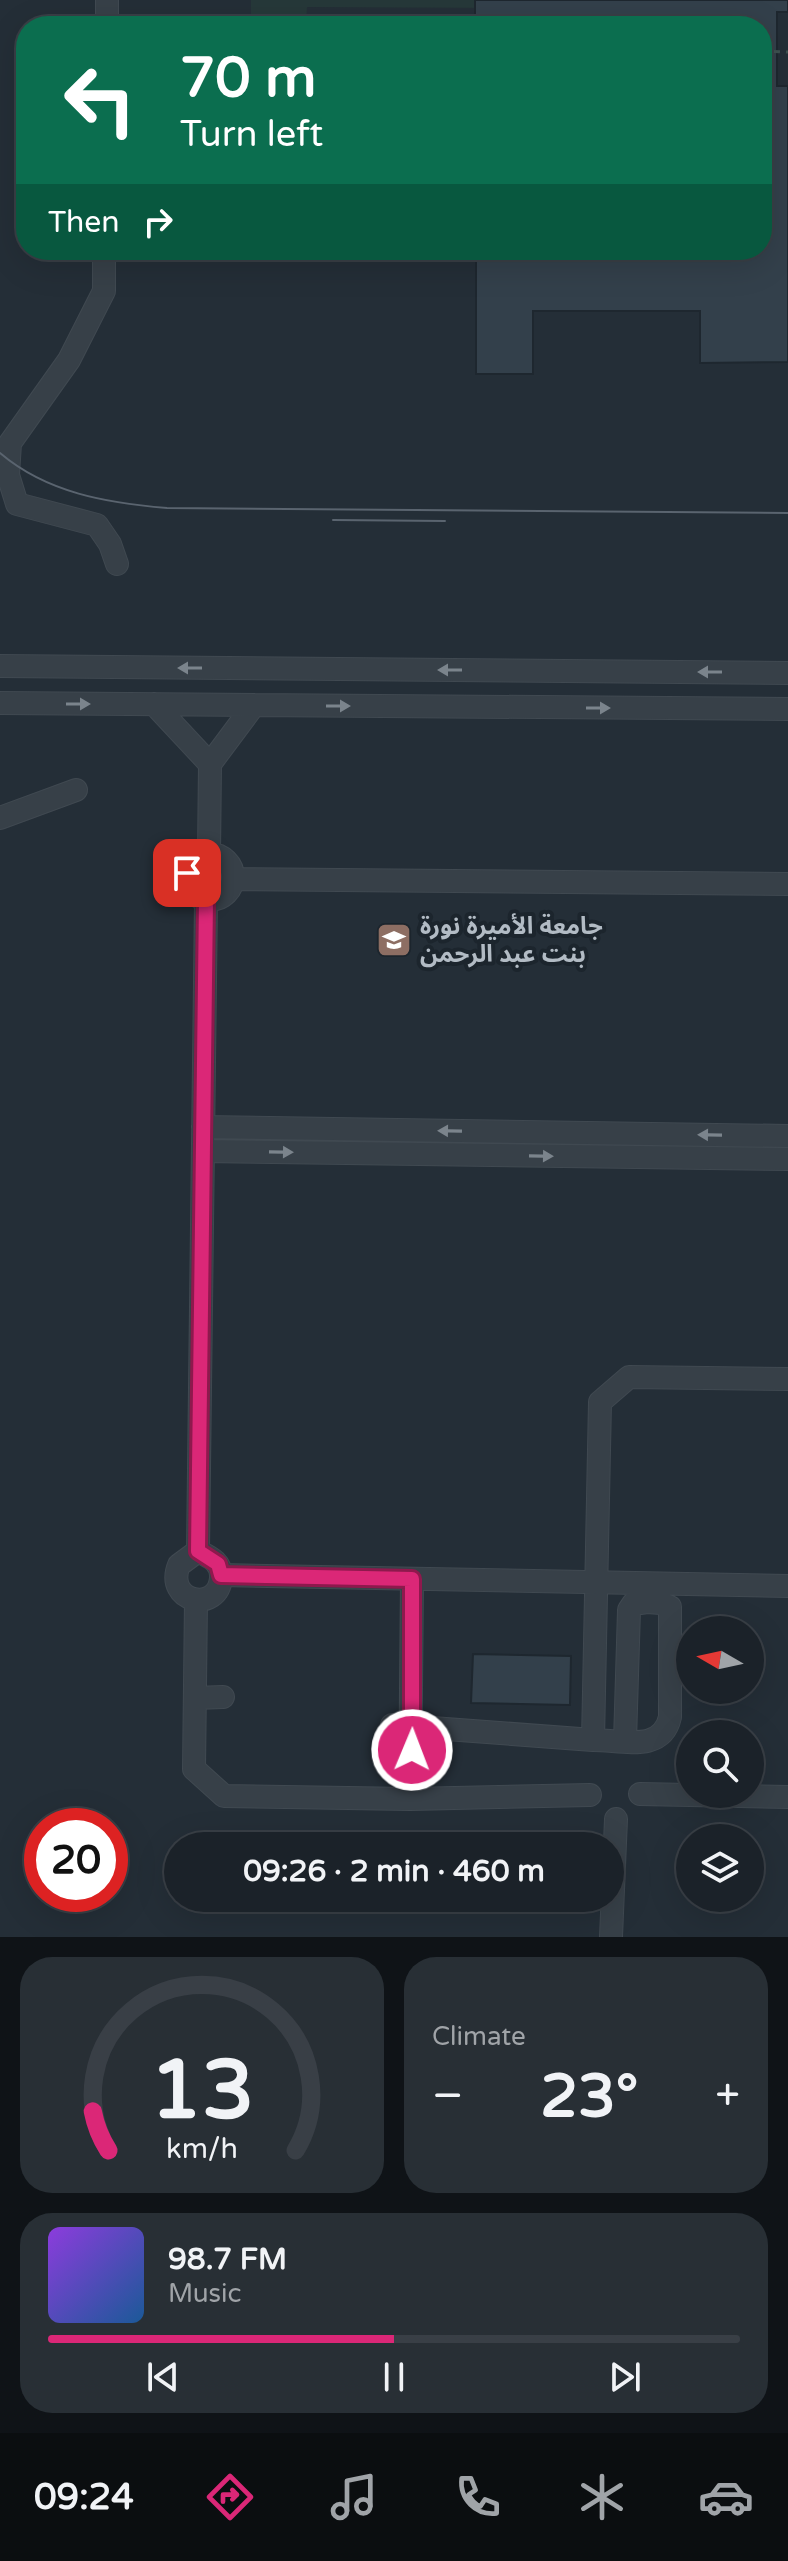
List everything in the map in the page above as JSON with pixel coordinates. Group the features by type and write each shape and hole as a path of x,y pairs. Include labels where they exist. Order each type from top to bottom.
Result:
{"street":[{"path":"104,260 104,291 69,360 10,443 8,475 17,504 97,525 110,544 117,564"},
{"path":"0,666 788,673"},
{"path":"0,703 788,709"},
{"path":"154,704 210,764"},
{"path":"209,854 210,764 254,705"},
{"path":"0,818 76,790"},
{"path":"209,854 223,859 232,871 233,879 227,893 206,900 193,894 187,873 195,860 209,854"},
{"path":"233,879 788,884"},
{"path":"198,1551 206,900"},
{"path":"203,1127 788,1136"},
{"path":"203,1151 788,1159"},
{"path":"593,1740 600,1402 629,1377 788,1379"},
{"path":"198,1551 218,1564 221,1575 216,1592 210,1597 196,1600 182,1593 176,1572 184,1559 198,1551"},
{"path":"221,1575 596,1583 647,1593 788,1586"},
{"path":"410,1799 402,1725 412,1579"},
{"path":"625,1741 629,1610 647,1593"},
{"path":"402,1725 593,1740 651,1741 660,1737 667,1730 670,1717 670,1607 647,1593"},
{"path":"196,1600 194,1769 224,1796 410,1799 590,1795"},
{"path":"195,1698 223,1697"},
{"path":"640,1794 788,1797"},
{"path":"611,1937 616,1819"}],"shaded area":[{"path":"251,0 482,0 482,8 307,7 307,16 251,16"}],"building":[{"path":"475,0 788,0 788,12 777,12 777,86 788,86 788,362 700,363 700,311 533,311 533,374 476,374 476,260 772,260 772,16 475,16"},
{"path":"473,1654 571,1656 570,1705 471,1703"}],"tram line":[{"path":"0,453 37,478 79,494 167,508 788,513"},
{"path":"333,520 445,521"}],"place":[{"name":"جامعة الأميرة نورة بنت عبد الرحمن","path":"394,940"}],"route":[{"path":"187,873 193,894 206,900 198,1551 218,1564 221,1575 412,1579 412,1750"}]}
